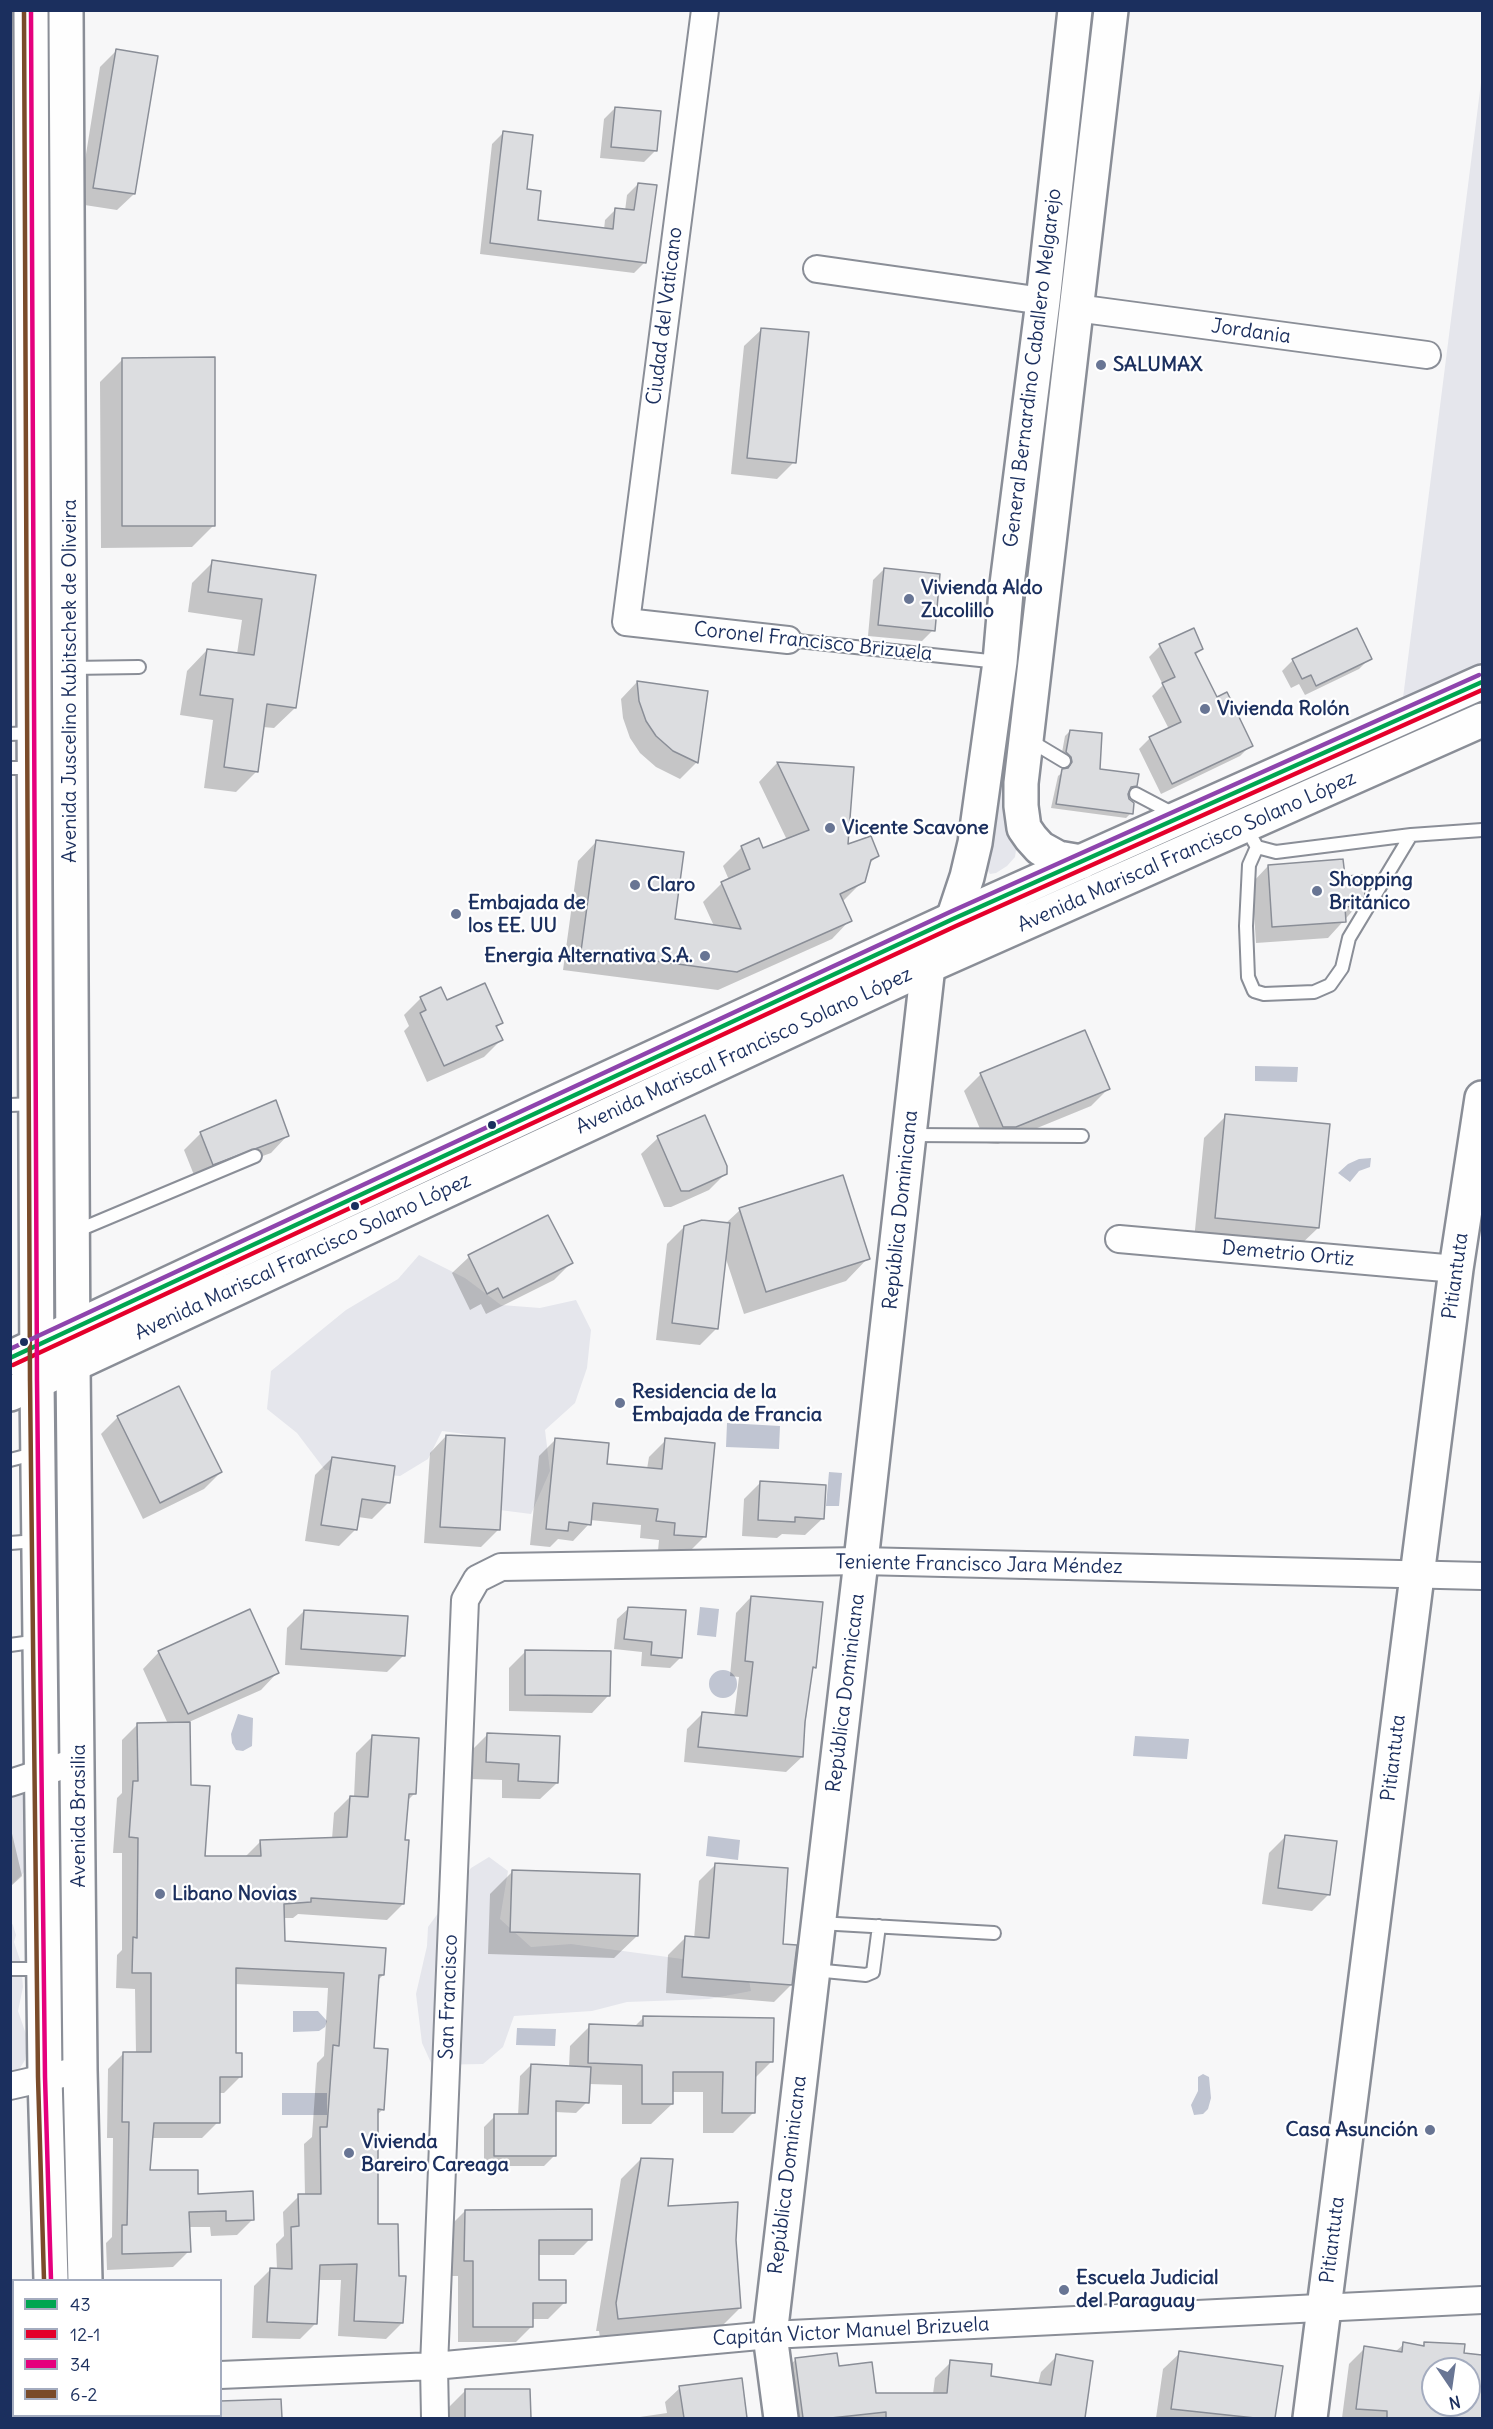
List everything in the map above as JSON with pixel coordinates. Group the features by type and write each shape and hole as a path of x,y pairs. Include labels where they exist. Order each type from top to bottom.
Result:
{"main road":[{"name":"Avenida Juscelino Kubitschek de Oliveira","path":"26,1370 23,1105 36,907 22,734 31,10"},
{"name":"Avenida Juscelino Kubitschek de Oliveira","path":"66,10 73,1348"},
{"name":"General Bernardino Caballero Melgarejo","path":"928,966 953,919 975,843 1000,662 1006,592 1043,302 1075,10"},
{"name":"General Bernardino Caballero Melgarejo","path":"1082,862 1058,858 1040,848 1024,828 1020,806 1111,10"},
{"path":"1006,592 1043,594"},
{"name":"Avenida Mariscal Francisco Solano López","path":"73,1348 539,1110 953,919 1482,682"},
{"path":"1407,716 1476,731"},
{"name":"Avenida Mariscal Francisco Solano López","path":"26,1370 928,966 1250,837 1476,731"},
{"path":"36,907 72,908"},
{"name":"República Dominicana","path":"781,2418 770,2335 928,966"},
{"name":"Pitiantuta","path":"1310,2418 1456,1269 1482,1098"},
{"name":"Avenida Brasilia","path":"73,1348 80,2070 85,2279"},
{"name":"Avenida Brasilia","path":"26,1370 24,1456 26,1643 42,1772 45,2077 51,2279"}],"street":[{"name":"Ciudad del Vaticano","path":"626,622 705,10"},
{"path":"817,269 1043,302"},
{"name":"Jordania","path":"1076,308 1426,355"},
{"name":"Coronel Francisco Brizuela","path":"626,622 788,640"},
{"name":"Demetrio Ortiz","path":"1119,1239 1456,1269"},
{"name":"Teniente Francisco Jara Méndez","path":"477,1579 501,1567 861,1561 1482,1576"},
{"name":"San Francisco","path":"435,2418 434,2366 465,1600 477,1579"},
{"path":"10,1783 78,1761"},
{"path":"10,2086 80,2070"},
{"name":"Capitán Victor Manuel Brizuela","path":"222,2375 434,2366 770,2335 1482,2300"}],"lane":[{"name":"Coronel Francisco Brizuela","path":"788,640 1000,662"},
{"path":"70,668 139,667"},
{"path":"1026,738 1064,761"},
{"path":"1136,794 1180,818"},
{"path":"1411,835 1349,938 1342,968 1330,985 1314,992 1264,994 1254,991 1248,977 1246,926 1250,837 1276,852 1411,835 1482,830"},
{"path":"909,1136 1082,1136"},
{"path":"73,1233 255,1156"},
{"path":"818,1923 994,1933"},
{"path":"813,1970 866,1975 873,1972 879,1926"},
{"path":"10,1969 44,1969"}],"shaded area":[{"path":"42,11 55,11 57,1298 53,1299"},
{"path":"1087,11 1096,11 1005,803 1005,823 1016,850 1015,857 1007,866 990,874 986,868"},
{"path":"1482,75 1482,662 1403,698"},
{"path":"1255,1066 1298,1067 1297,1082 1255,1081"},
{"path":"1371,1158 1370,1167 1359,1171 1350,1182 1338,1173 1348,1164 1359,1159"},
{"path":"419,1255 465,1278 501,1305 540,1308 576,1300 591,1330 587,1368 575,1403 545,1430 550,1471 531,1514 484,1508 503,1462 479,1436 442,1431 428,1459 400,1476 325,1470 297,1433 267,1409 271,1371 346,1310 398,1279"},
{"path":"53,1391 58,1392 61,1742 59,1743 57,1741"},
{"path":"727,1423 780,1426 779,1449 726,1447"},
{"path":"829,1472 842,1473 839,1506 826,1506"},
{"path":"700,1607 719,1609 716,1637 697,1635"},
{"path":"723,1670 733,1674 737,1684 733,1694 723,1698 713,1694 709,1684 713,1674"},
{"path":"238,1714 253,1718 252,1746 243,1751 236,1750 232,1743 231,1734"},
{"path":"1135,1736 1189,1739 1187,1759 1133,1756"},
{"path":"11,1780 57,1797 62,1795 63,2058 37,1860 11,1885"},
{"path":"708,1836 740,1840 738,1860 706,1856"},
{"path":"489,1857 508,1871 500,1919 531,1947 571,1944 747,1969 751,1991 709,1999 627,2002 592,2011 514,2016 503,2047 483,2064 432,2065 422,2043 416,1994 427,1946 428,1927 471,1868"},
{"path":"10,1921 16,1935 14,1942 21,1963 23,1987 18,2011 28,2040 25,2060 15,2076 10,2077"},
{"path":"293,2011 318,2011 327,2021 325,2027 319,2031 293,2032"},
{"path":"517,2028 556,2029 555,2046 516,2045"},
{"path":"1203,2074 1209,2077 1211,2098 1208,2109 1203,2114 1194,2115 1191,2105 1198,2091 1198,2077"},
{"path":"282,2093 327,2093 327,2115 282,2115"},
{"path":"67,2114 73,2279 64,2279 61,2117"}],"building":[{"path":"116,49 158,56 135,194 93,188"},
{"path":"615,107 661,111 657,151 611,147"},
{"path":"503,131 533,135 527,189 541,191 538,220 613,229 615,208 634,210 638,183 657,185 646,263 490,243"},
{"path":"761,328 809,332 796,463 747,458"},
{"path":"215,357 215,526 122,526 122,358"},
{"path":"212,560 316,575 296,708 267,704 258,772 224,767 233,699 200,695 207,649 254,655 262,599 208,592"},
{"name":"Vivienda Aldo Zucolillo","path":"884,568 940,574 935,631 878,625"},
{"name":"Vivienda Rolón","path":"1194,628 1203,649 1195,653 1217,697 1227,692 1253,746 1172,784 1149,737 1181,722 1162,683 1175,677 1159,644"},
{"path":"1357,628 1372,659 1316,686 1311,675 1302,679 1292,659"},
{"path":"637,681 708,691 698,763 673,751 656,736 646,721 639,701"},
{"path":"1070,730 1102,733 1100,769 1139,774 1137,786 1131,787 1128,794 1129,799 1134,803 1133,814 1056,804 1062,769 1068,768 1072,762 1066,752"},
{"path":"777,762 854,767 848,844 871,836 879,856 871,860 865,882 840,894 852,921 737,972 581,951 596,840 684,852 675,919 741,929 721,882 750,869 741,846 759,838 763,848 809,830"},
{"name":"Shopping Británico","path":"1343,859 1345,876 1363,875 1365,896 1359,906 1345,907 1346,922 1272,927 1268,865"},
{"path":"485,983 503,1023 496,1026 503,1040 444,1066 420,1013 426,1010 420,997 441,987 447,1000"},
{"path":"1085,1030 1110,1089 1016,1127 1003,1127 980,1073"},
{"path":"276,1100 289,1136 213,1165 200,1132"},
{"path":"1225,1114 1330,1124 1319,1228 1215,1218"},
{"path":"705,1115 727,1166 727,1174 689,1191 681,1191 657,1136"},
{"path":"843,1175 870,1259 766,1292 739,1208"},
{"path":"548,1215 573,1263 503,1298 498,1288 487,1294 468,1255"},
{"path":"702,1220 730,1223 718,1329 672,1323 684,1226"},
{"path":"179,1386 222,1472 160,1503 117,1416"},
{"path":"446,1435 505,1438 500,1530 440,1527"},
{"path":"555,1438 609,1443 607,1464 662,1469 665,1438 715,1443 706,1537 674,1535 675,1523 656,1521 658,1509 593,1503 591,1525 569,1522 568,1531 546,1529"},
{"path":"332,1457 395,1466 390,1503 362,1499 357,1530 321,1525"},
{"path":"760,1481 826,1485 824,1519 795,1517 795,1522 758,1520"},
{"path":"751,1596 823,1602 816,1668 813,1667 805,1722 803,1757 698,1747 702,1712 747,1716 753,1662 745,1661"},
{"path":"628,1607 686,1610 682,1658 651,1655 652,1642 624,1639"},
{"path":"250,1609 279,1673 188,1714 158,1651"},
{"path":"304,1610 408,1616 405,1656 301,1649"},
{"path":"525,1650 611,1651 610,1696 525,1695"},
{"path":"190,1722 191,1785 210,1786 205,1856 261,1856 260,1840 347,1837 350,1796 368,1797 372,1735 419,1738 416,1794 409,1794 405,1840 409,1840 404,1904 311,1898 311,1902 284,1904 285,1941 386,1948 384,1975 379,1975 374,2048 388,2049 384,2110 378,2109 378,2224 398,2224 399,2276 406,2276 403,2323 354,2321 357,2264 320,2265 317,2324 267,2322 270,2268 292,2269 291,2227 299,2226 298,2194 321,2194 320,2127 327,2127 333,2045 339,2046 344,1973 236,1968 236,2053 242,2053 242,2077 220,2077 220,2123 154,2123 150,2170 198,2170 198,2194 253,2191 254,2220 226,2221 226,2211 189,2212 191,2252 122,2254 122,2225 127,2225 129,2122 122,2122 123,2052 151,2052 151,1973 132,1973 133,1937 137,1938 138,1838 129,1837 133,1781 138,1781 137,1723"},
{"path":"487,1733 560,1736 558,1783 518,1781 519,1764 486,1762"},
{"path":"1285,1835 1337,1841 1330,1895 1278,1888"},
{"path":"715,1863 788,1868 783,1944 797,1945 792,1985 682,1977 685,1936 709,1938"},
{"path":"512,1870 640,1874 638,1936 510,1932"},
{"path":"643,2016 774,2018 773,2062 756,2062 755,2113 722,2113 723,2072 673,2072 673,2104 642,2104 642,2065 588,2063 589,2024 643,2026"},
{"path":"531,2064 591,2067 589,2103 556,2101 556,2156 494,2156 494,2114 528,2114"},
{"path":"641,2158 673,2159 668,2206 738,2202 736,2240 741,2308 618,2319 616,2303"},
{"path":"592,2209 592,2240 539,2240 539,2280 566,2280 566,2303 533,2303 533,2327 473,2327 473,2261 464,2261 465,2210"},
{"path":"1403,2342 1424,2346 1424,2342 1465,2344 1464,2353 1482,2355 1482,2418 1387,2418 1387,2411 1356,2409 1364,2346 1402,2352"},
{"path":"1179,2351 1283,2366 1275,2418 1171,2409"},
{"path":"837,2353 839,2366 872,2362 876,2393 947,2393 950,2360 992,2364 991,2376 1051,2385 1056,2354 1093,2361 1085,2418 886,2418 886,2412 831,2418 803,2418 795,2358"},
{"path":"742,2378 747,2418 684,2418 679,2386"},
{"path":"465,2389 530,2389 531,2418 465,2418"},
{"path":"281,2399 282,2418 188,2418 222,2417 222,2401"}],"transit line":[{"name":"6-2","path":"24,10 30,1381 38,2077 44,2279"},
{"name":"34","path":"31,10 37,1381 45,2077 51,2279"},
{"path":"10,1349 950,912 1479,675"},
{"name":"43","path":"10,1358 953,919 1482,682"},
{"name":"12-1","path":"13,1365 956,926 1482,690"}],"place":[{"name":"SALUMAX","path":"1101,365"},
{"name":"Vivienda Aldo Zucolillo","path":"909,599"},
{"name":"Vivienda Rolón","path":"1205,709"},
{"name":"Vicente Scavone","path":"830,828"},
{"name":"Claro","path":"635,885"},
{"name":"Shopping Británico","path":"1317,891"},
{"name":"Embajada de los EE. UU","path":"456,914"},
{"name":"Energia Alternativa S.A.","path":"705,956"},
{"name":"Residencia de la Embajada de Francia","path":"620,1403"},
{"name":"Libano Novias","path":"160,1894"},
{"name":"Casa Asunción","path":"1430,2130"},
{"name":"Vivienda Bareiro Careaga","path":"349,2153"},
{"name":"Escuela Judicial del Paraguay","path":"1064,2290"}]}
